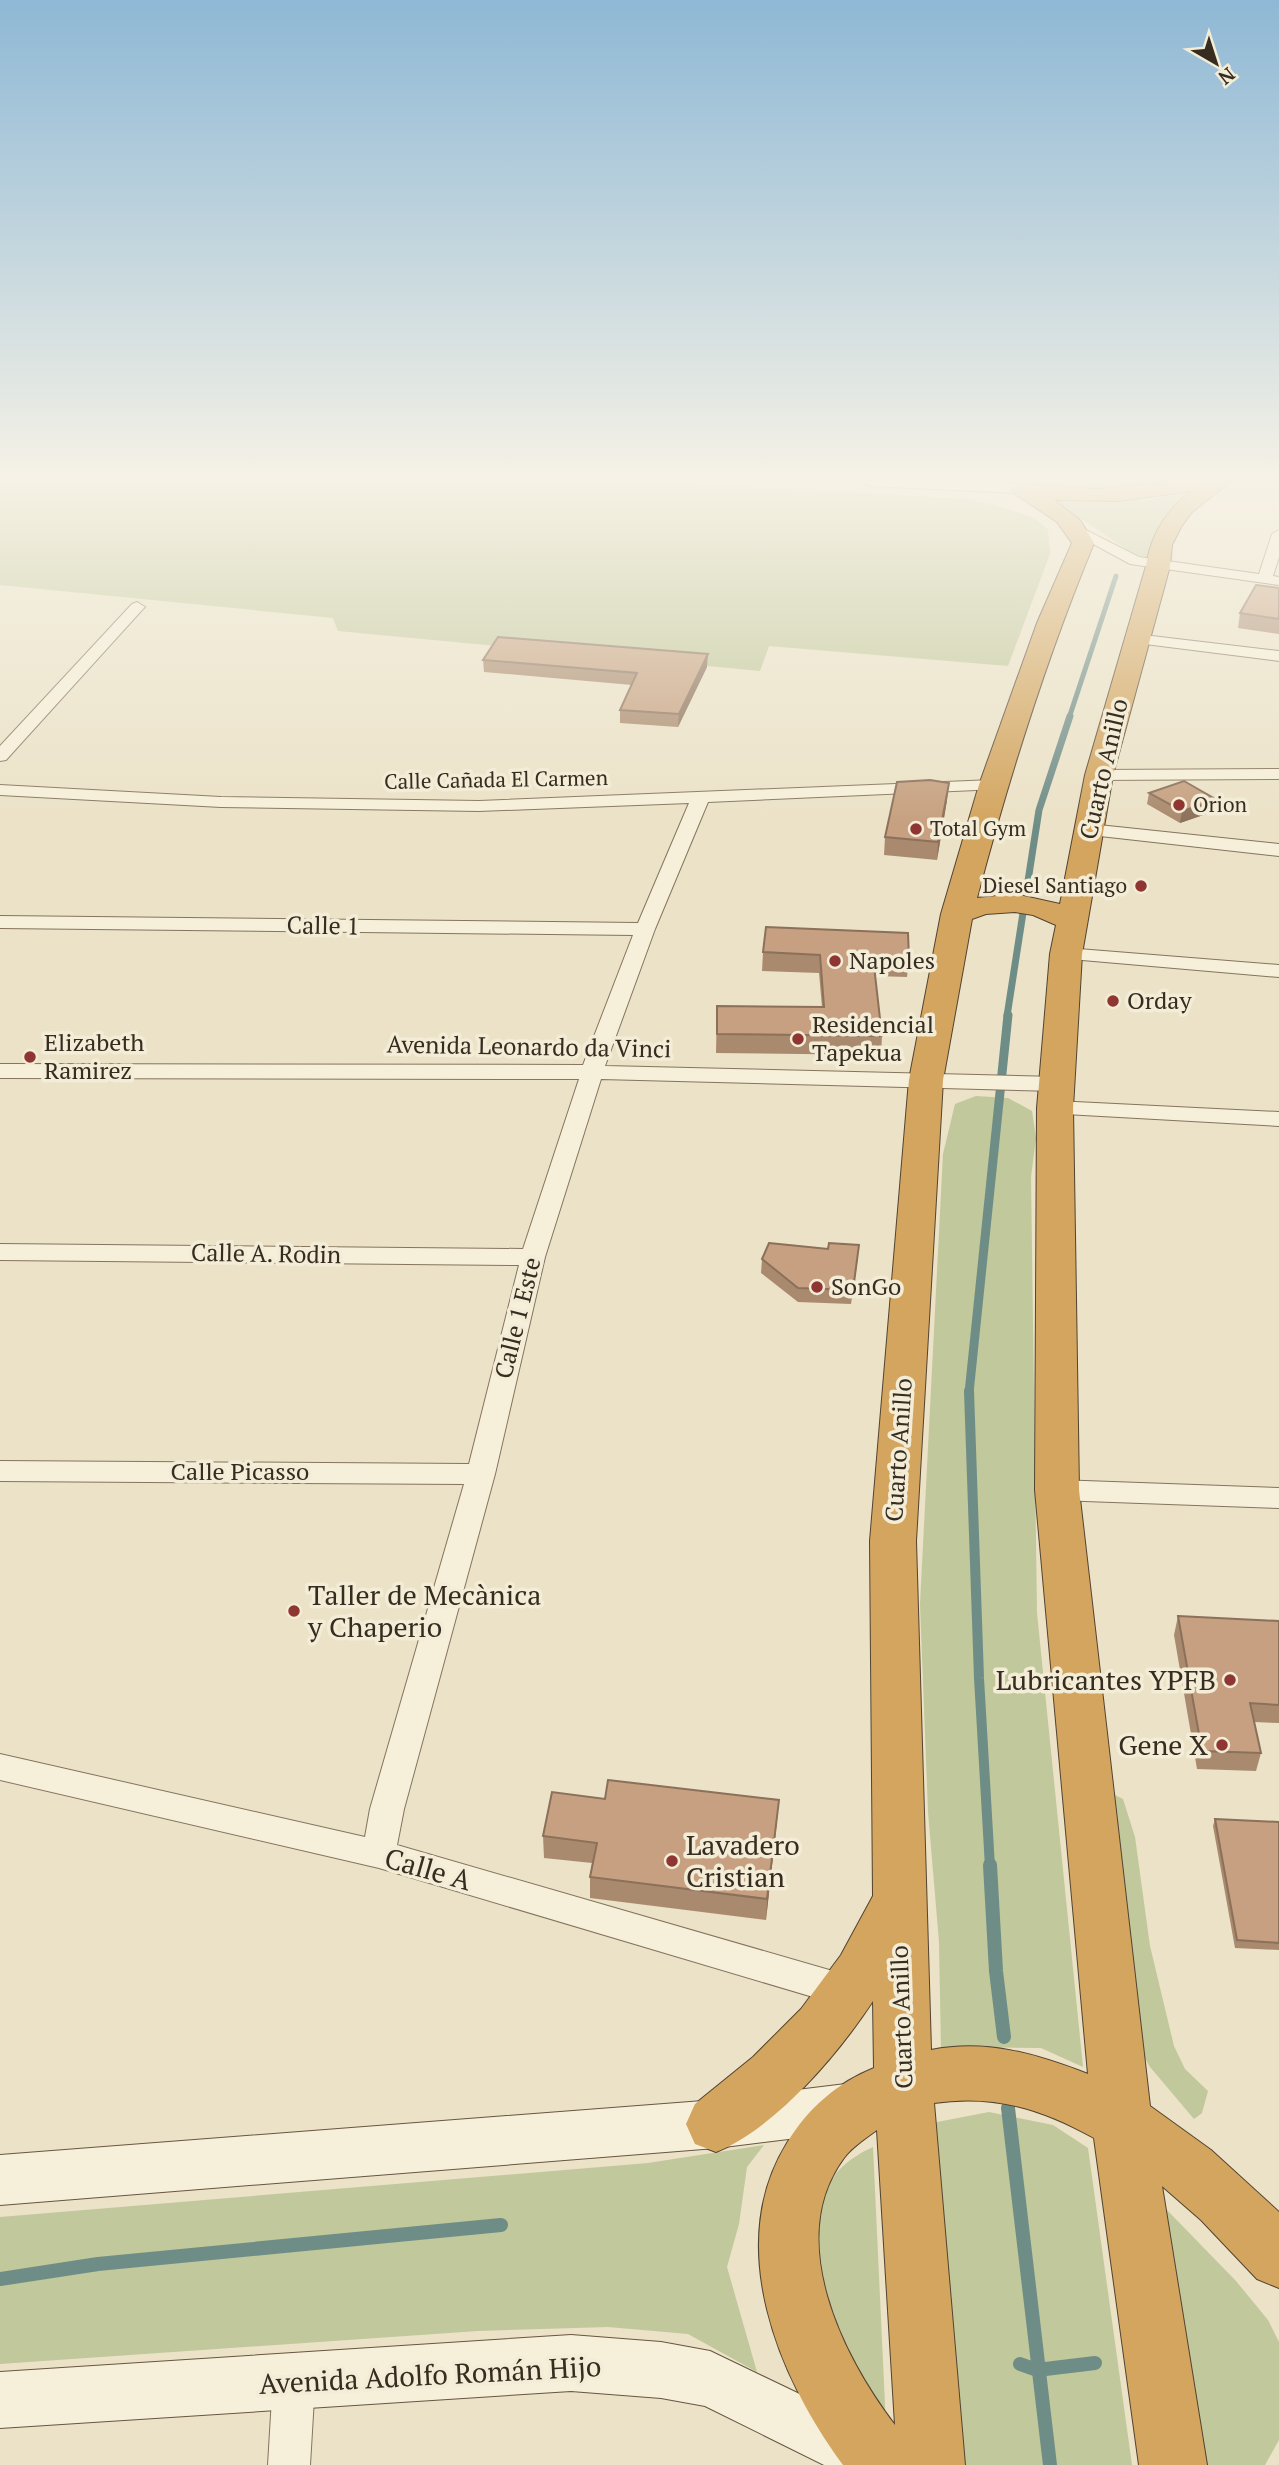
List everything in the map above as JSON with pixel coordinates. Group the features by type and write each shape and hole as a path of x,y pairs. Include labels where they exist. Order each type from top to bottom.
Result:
{"highway":[{"name":"Cuarto Anillo","path":"899,2464 880,2095 899,1897 892,1541 926,1080 962,899 993,785 1049,623 1061,596"},
{"name":"Cuarto Anillo","path":"1149,596 1098,775 1043,1091 1057,1490 1122,2124 1173,2465"},
{"path":"962,899 970,908 1050,898 1078,890"},
{"path":"1018,900 1047,908 1071,921"},
{"path":"716,2124 768,2084 828,2021 850,1992 878,1945 899,1897"},
{"path":"899,2464 855,2431 832,2395 797,2306 788,2246 787,2218 804,2168 819,2143 880,2095 953,2074 1004,2074 1051,2087 1122,2124 1198,2178 1269,2239"}],"main road":[{"path":"0,2180 716,2124 880,2095"},
{"name":"Avenida Adolfo Román Hijo","path":"0,2400 570,2362 661,2370 710,2379 899,2464"}],"street":[{"path":"0,756 137,607"},
{"path":"1135,639 1279,656"},
{"path":"1098,775 1279,774"},
{"name":"Calle Cañada El Carmen","path":"0,790 221,802 479,806 993,785"},
{"name":"Calle 1 Este","path":"379,1854 387,1809 481,1474 533,1257 592,1072 645,929 701,796"},
{"path":"1089,830 1279,850"},
{"name":"Calle 1","path":"0,922 645,929"},
{"path":"1066,954 1279,971"},
{"name":"Avenida Leonardo da Vinci","path":"0,1071 592,1072 968,1079 1043,1091 1279,1118"},
{"name":"Calle A. Rodin","path":"0,1252 533,1257"},
{"name":"Calle Picasso","path":"0,1471 481,1474"},
{"path":"1057,1490 1279,1498"},
{"name":"Calle A","path":"0,1767 379,1854 850,1992"},
{"path":"289,2465 294,2381"}],"green space":[{"path":"111,596 1034,596 1008,666 769,646 760,671 338,631 333,618"},
{"path":"976,1096 1008,1098 1032,1111 1036,1138 1031,1177 1037,1613 1083,2067 1041,2048 973,2047 941,2050 939,1942 928,1812 920,1604 943,1154 955,1104"},
{"path":"1111,1793 1123,1799 1135,1837 1150,1946 1174,2046 1185,2069 1208,2091 1202,2113 1194,2119 1150,2067 1138,2046"},
{"path":"989,2112 1053,2125 1088,2148 1132,2465 963,2465 932,2123"},
{"path":"764,2145 747,2167 739,2224 727,2267 757,2372 688,2334 608,2327 478,2331 0,2364 0,2217 648,2163"},
{"path":"873,2147 886,2426 863,2416 804,2245 821,2199 834,2176 856,2156"},
{"path":"1164,2207 1236,2281 1268,2320 1279,2342 1279,2440 1265,2465 1201,2465"}],"building":[{"path":"1250,596 1279,596 1279,619 1240,613"},
{"path":"498,637 708,654 679,714 620,710 637,673 483,660"},
{"name":"Total Gym","path":"930,780 949,783 938,842 885,837 897,782"},
{"path":"1184,781 1217,800 1182,811 1149,793"},
{"path":"766,927 908,933 909,959 873,957 882,1036 717,1034 717,1006 824,1007 820,955 763,952"},
{"name":"SonGo","path":"769,1243 828,1249 829,1243 859,1245 853,1290 798,1288 762,1259"},
{"name":"Lubricantes YPFB","path":"1178,1616 1279,1621 1279,1705 1250,1703 1261,1753 1202,1751"},
{"name":"Lavadero Cristian","path":"608,1780 779,1800 767,1899 590,1877 597,1843 543,1836 552,1792 605,1799"},
{"path":"1215,1819 1279,1822 1279,1943 1237,1940"}],"waterway":[{"path":"1069,718 1109,596"},
{"path":"1007,1016 1039,810 1070,716"},
{"path":"969,1392 1008,1015"},
{"path":"969,1392 979,1678 990,1867"},
{"path":"990,1865 996,1971 1004,2037"},
{"path":"1008,2108 1039,2370"},
{"path":"0,2279 98,2264 501,2225"},
{"path":"1039,2370 1095,2363"},
{"path":"1020,2364 1039,2370"},
{"path":"1039,2370 1050,2465"}],"place":[{"name":"Orion","path":"1179,805"},
{"name":"Total Gym","path":"916,829"},
{"name":"Diesel Santiago","path":"1141,886"},
{"name":"Napoles","path":"835,961"},
{"name":"Orday","path":"1113,1001"},
{"name":"Residencial Tapekua","path":"798,1039"},
{"name":"Elizabeth Ramirez","path":"30,1057"},
{"name":"SonGo","path":"817,1287"},
{"name":"Taller de Mecànica y Chaperio","path":"294,1611"},
{"name":"Lubricantes YPFB","path":"1230,1680"},
{"name":"Gene X","path":"1222,1745"},
{"name":"Lavadero Cristian","path":"672,1861"}]}
